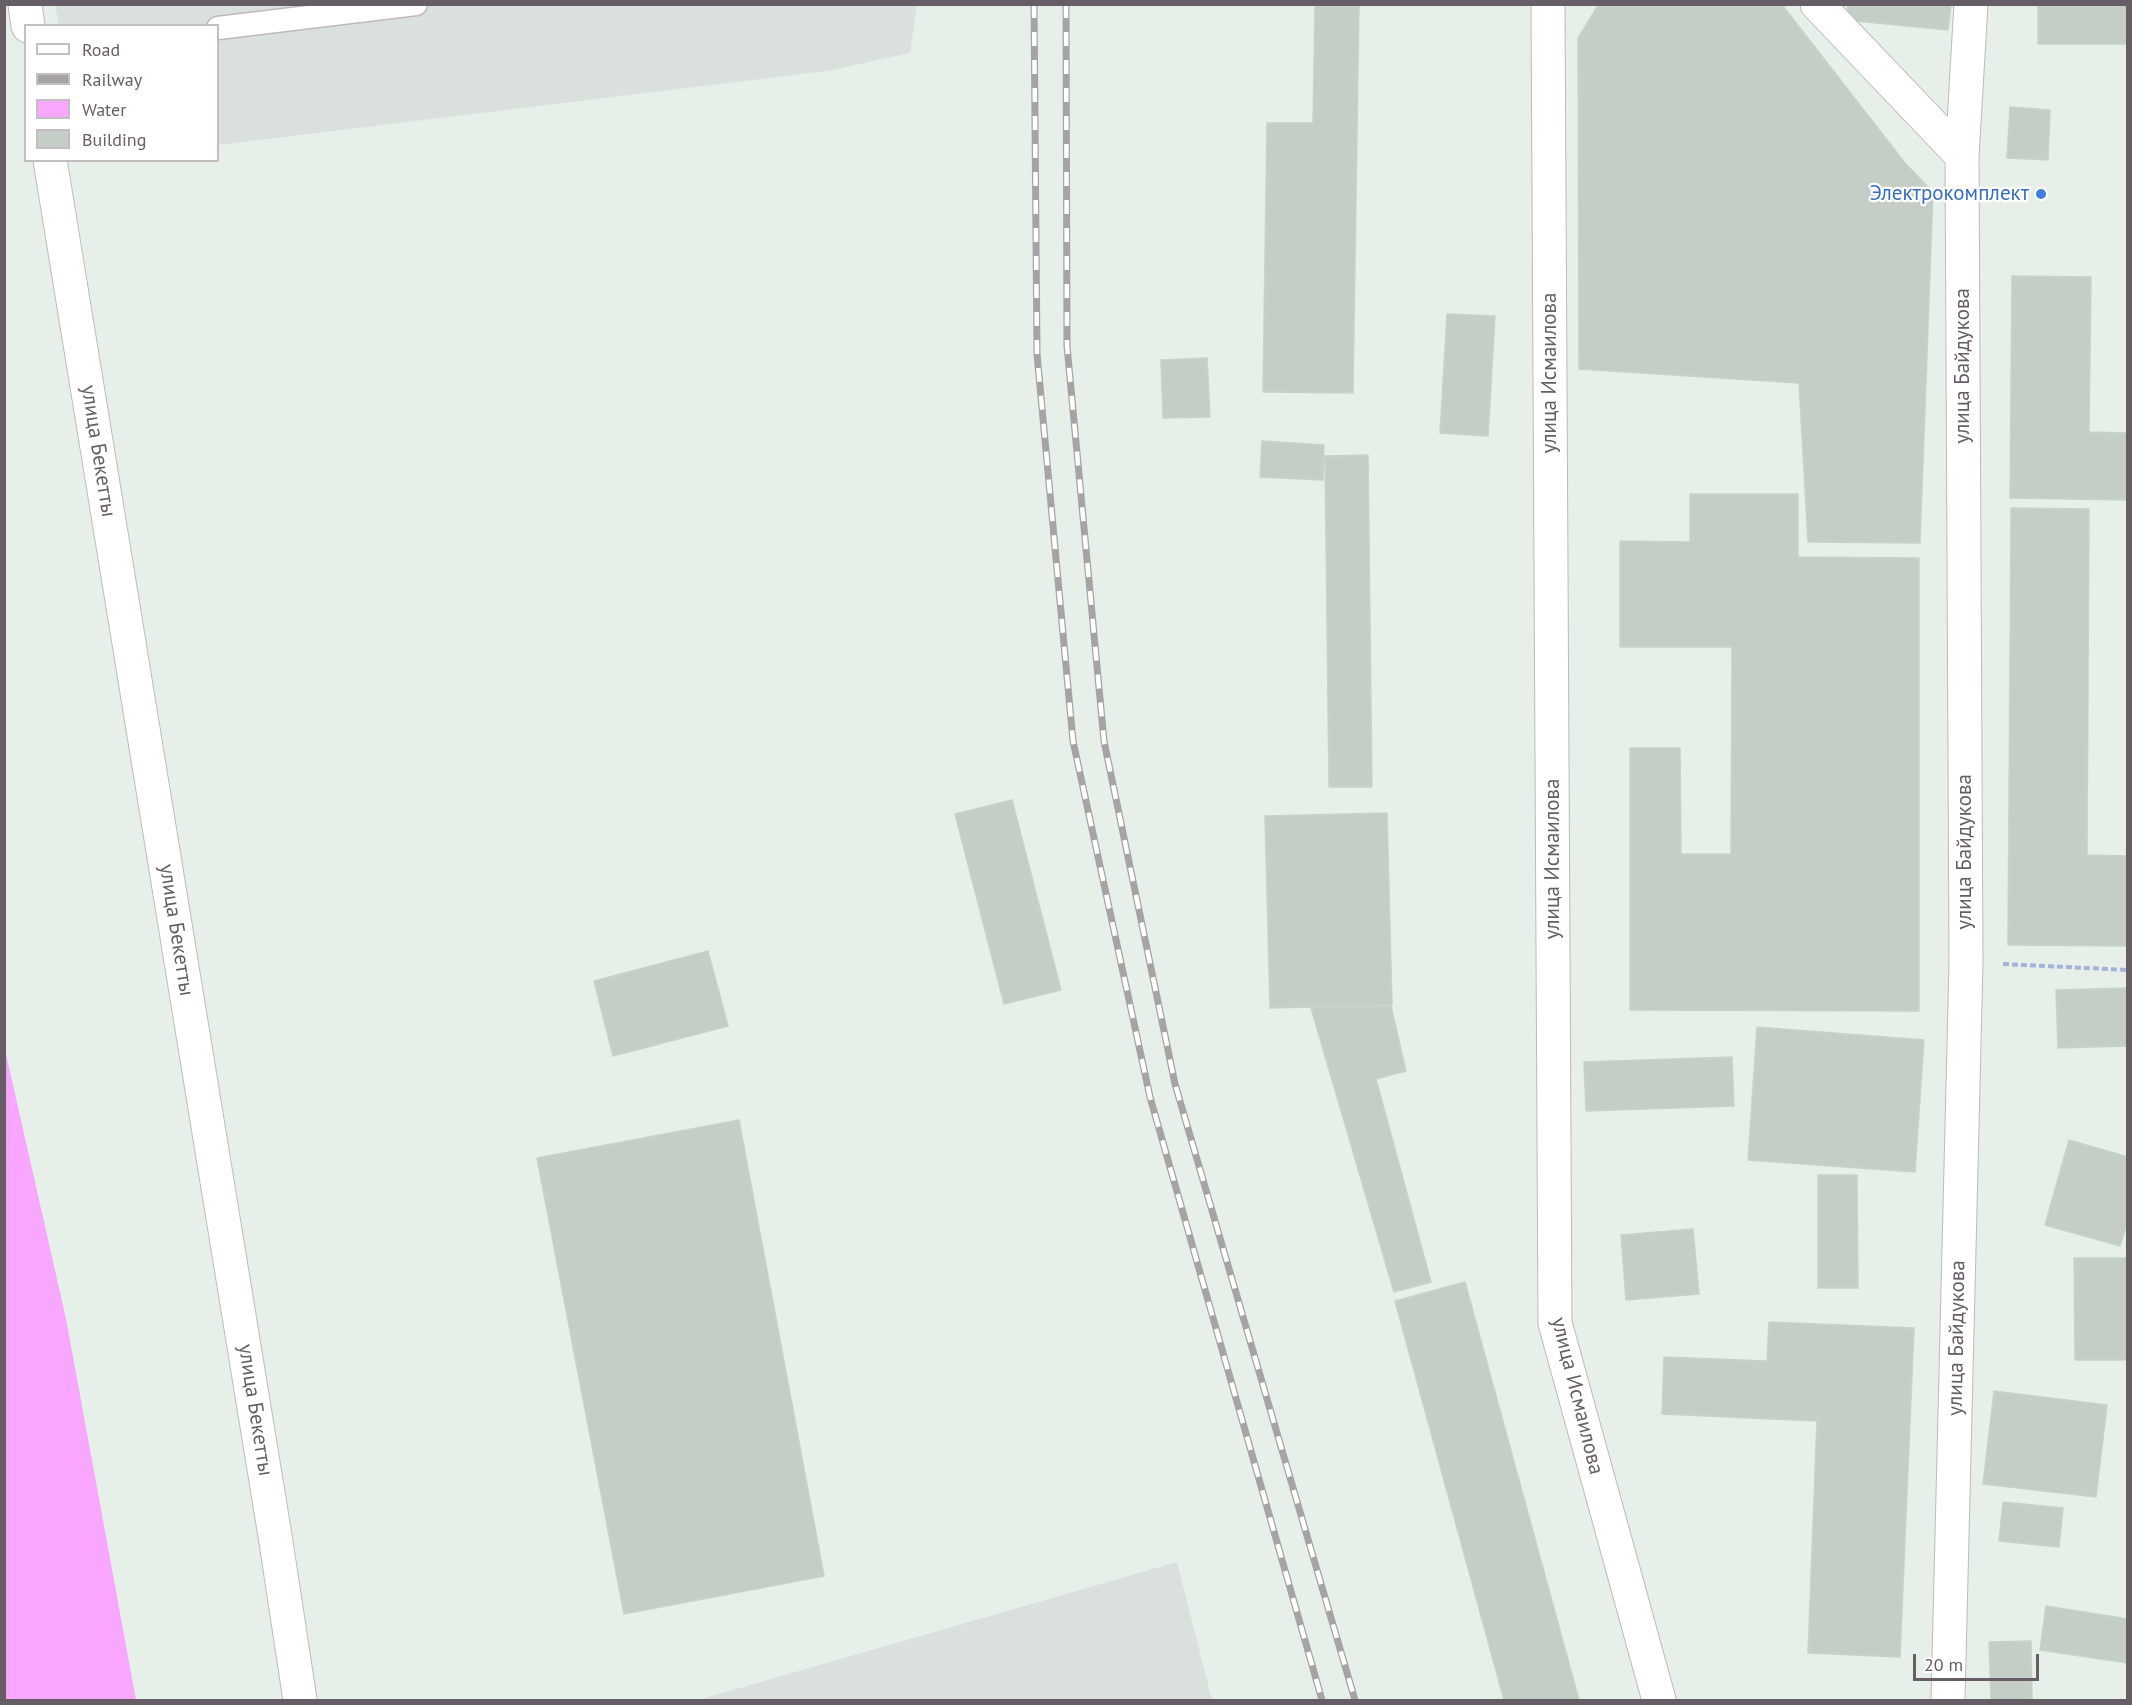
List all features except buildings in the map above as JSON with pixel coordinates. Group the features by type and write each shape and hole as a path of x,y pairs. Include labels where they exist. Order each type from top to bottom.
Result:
{"street":[{"path":"24,4 28,24"},
{"name":"улица Исмаилова","path":"1548,4 1555,1323 1659,1701"},
{"path":"1817,4 1962,156"},
{"name":"улица Байдукова","path":"1948,1701 1966,962 1962,156 1971,4"},
{"name":"улица Бекетты","path":"50,162 300,1701"}],"lane":[{"path":"219,28 416,4"}],"path":[{"path":"1966,962 2127,970"}],"shaded area":[{"path":"55,5 917,5 910,53 827,71 219,145 219,24 59,24"},
{"path":"1177,1562 1212,1700 698,1700"}],"water":[{"path":"4,1045 66,1319 136,1700 5,1700"}],"railway":[{"path":"1034,4 1037,354 1073,741 1150,1097 1322,1700"},
{"path":"1066,4 1067,346 1104,741 1175,1084 1355,1700"}],"place":[{"name":"Электрокомплект","path":"2041,194"}]}
